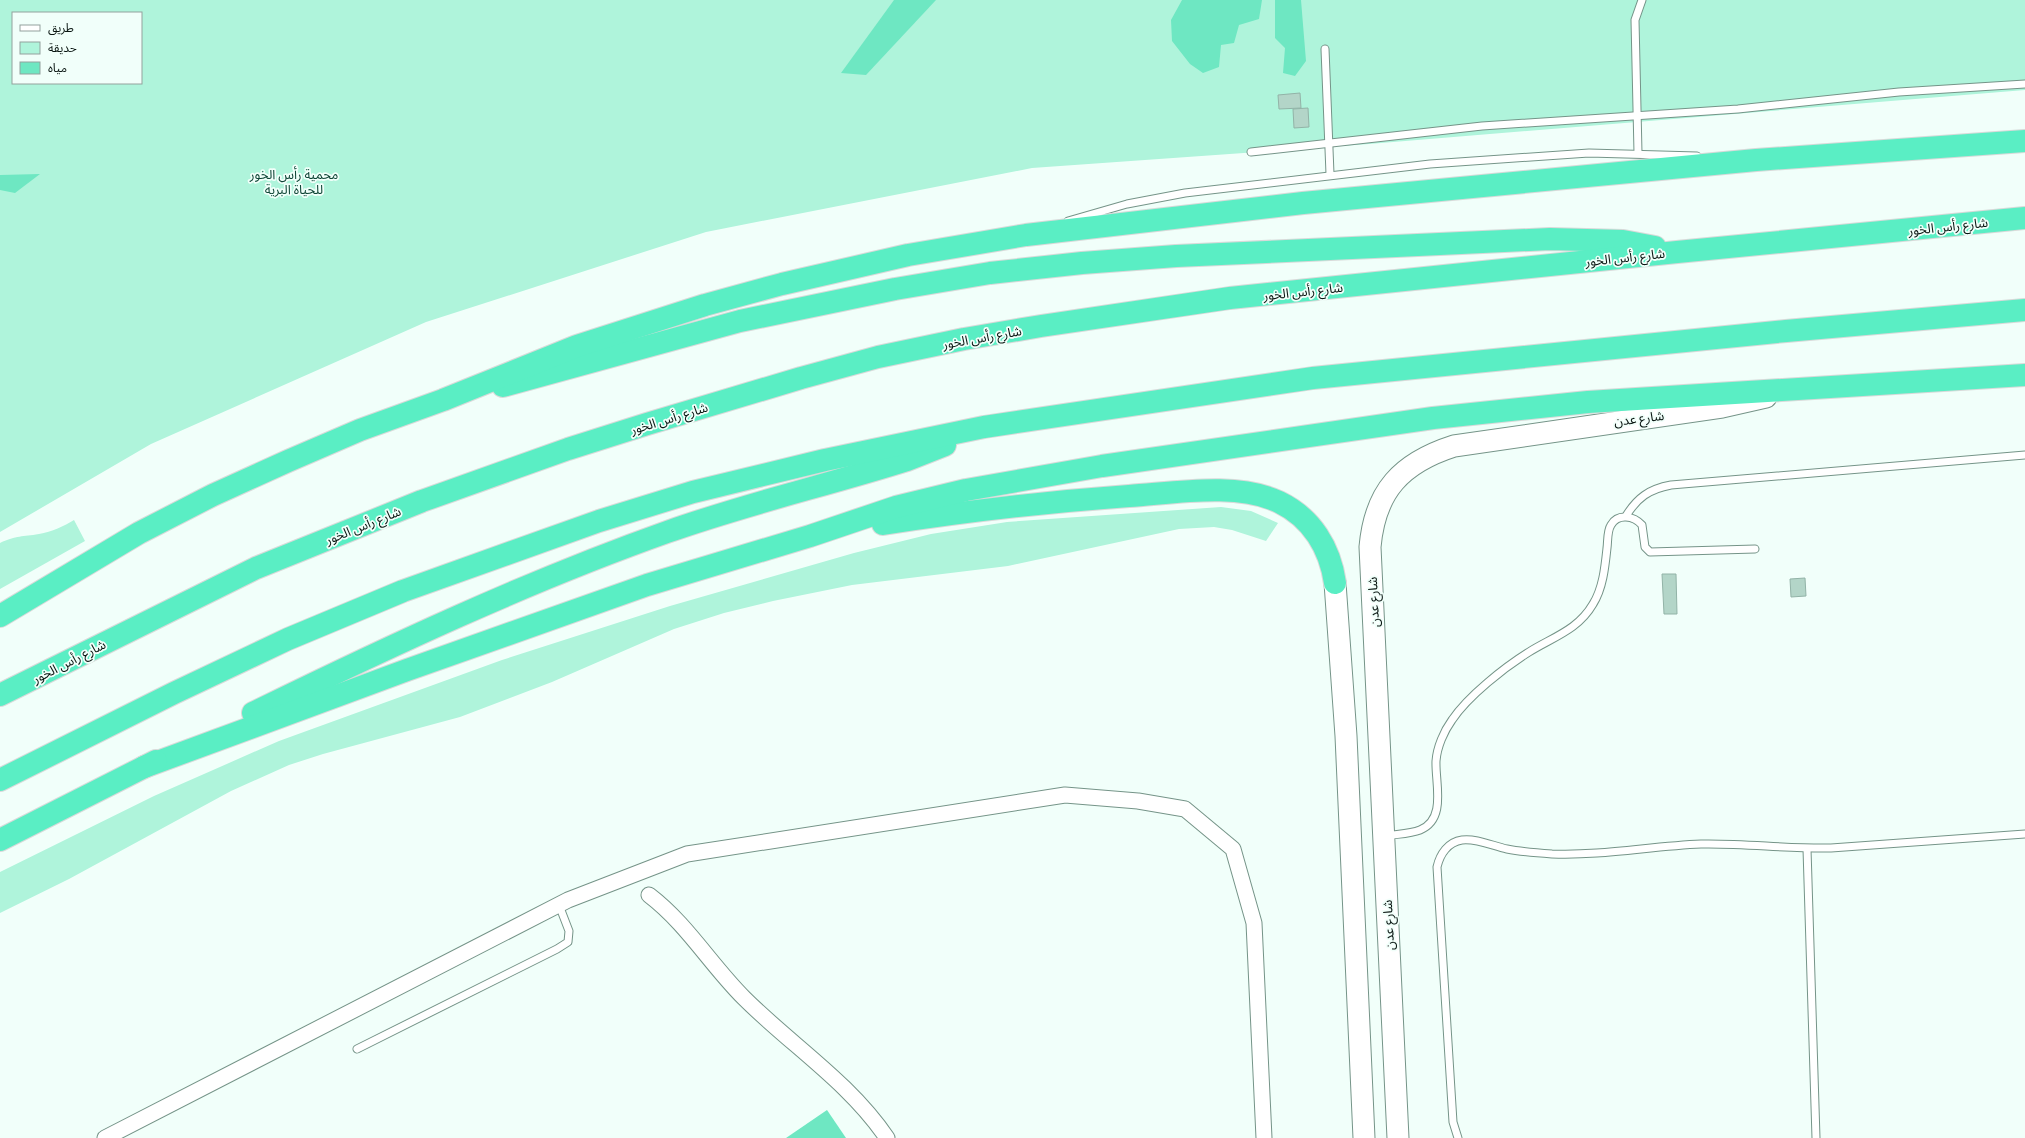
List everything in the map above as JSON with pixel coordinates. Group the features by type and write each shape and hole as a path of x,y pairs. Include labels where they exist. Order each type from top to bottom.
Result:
{"highway":[{"path":"0,616 139,533 213,495 360,430 443,400 577,346 704,305 782,284 908,255 1026,235 1303,202 1756,160 2025,141"},
{"name":"شارع رأس الخور","path":"0,695 256,568 422,501 517,467 640,426 870,359 964,339 1230,298 2025,218"},
{"path":"443,400 522,382 740,321 895,289 990,273 1082,263 1176,256 1550,239 1623,241 1677,252"},
{"path":"0,780 174,693 288,639 404,591 522,548 693,492 883,447 984,428 1313,378 1786,331 2025,310"},
{"path":"1997,313 2025,320"},
{"path":"144,767 414,667 647,585 810,536 896,507 966,490 1110,465 1433,418 1588,402 2025,375"},
{"path":"0,840 144,767 384,651 617,550 670,531 907,460 984,428"},
{"path":"810,536 991,508 1170,493 1239,492 1278,502 1304,519 1314,530 1328,552 1336,583"}],"street":[{"name":"شارع عدن","path":"1398,1138 1370,547 1372,528 1377,511 1393,483 1416,462 1431,453 1454,446 1722,407 1754,400 1789,389"},
{"path":"1336,583 1346,736 1364,1138"},
{"path":"105,1138 559,905 687,854 1065,795 1138,801 1184,809 1233,849 1254,923 1264,1138"},
{"path":"649,895 667,909 745,999 840,1082 887,1138"}],"lane":[{"path":"1638,153 1635,20 1642,0"},
{"path":"1325,49 1330,143 1330,174"},
{"path":"1251,152 1482,126 1752,108 1899,92 2025,84"},
{"path":"1026,235 1094,212 1185,192 1330,174 1430,164 1552,155 1638,153 1756,160"},
{"path":"1626,516 1633,504 1644,494 1657,488 1671,485 2025,455"},
{"path":"1384,836 1422,830 1434,818 1438,802 1436,761 1445,732 1462,707 1506,668 1530,651 1562,635 1586,616 1600,589 1611,524 1615,520 1626,516 1634,518 1642,525 1645,547 1650,552 1755,549"},
{"path":"1458,1138 1453,1122 1437,867 1442,852 1448,846 1463,840 1471,840 1508,849 1553,854 1584,854 1656,847 1720,844 1758,844 1807,849 2025,834"},
{"path":"1807,849 1816,1138"},
{"path":"357,1049 557,950 568,942 569,931 559,905"}],"green space":[{"name":"محمية رأس الخور للحياة البرية","path":"0,0 2025,0 2025,90 1369,144 1032,168 706,232 426,322 151,444 0,532"},
{"path":"1221,507 1251,511 1278,523 1266,541 1232,530 1214,527 1179,529 1008,566 852,585 773,601 724,613 674,629 552,682 460,717 323,754 289,765 231,791 69,879 0,913 0,872 154,796 279,741 502,660 670,606 854,553 931,534 1007,522"},
{"path":"74,520 85,541 0,589 0,543 15,537 49,532"}],"water":[{"path":"894,0 936,0 866,75 841,73"},
{"path":"1182,0 1262,0 1259,19 1239,25 1234,43 1221,45 1219,67 1203,73 1190,64 1172,41 1171,20"},
{"path":"1275,0 1301,0 1306,61 1295,76 1283,73 1285,48 1275,38"},
{"path":"40,174 15,193 0,190 0,175"},
{"path":"827,1110 846,1138 786,1138"}],"building":[{"path":"1300,93 1301,108 1279,109 1278,95"},
{"path":"1308,108 1309,127 1294,128 1293,109"},
{"path":"1662,574 1676,574 1677,614 1664,614"},
{"path":"1805,578 1806,596 1791,597 1790,579"}]}
